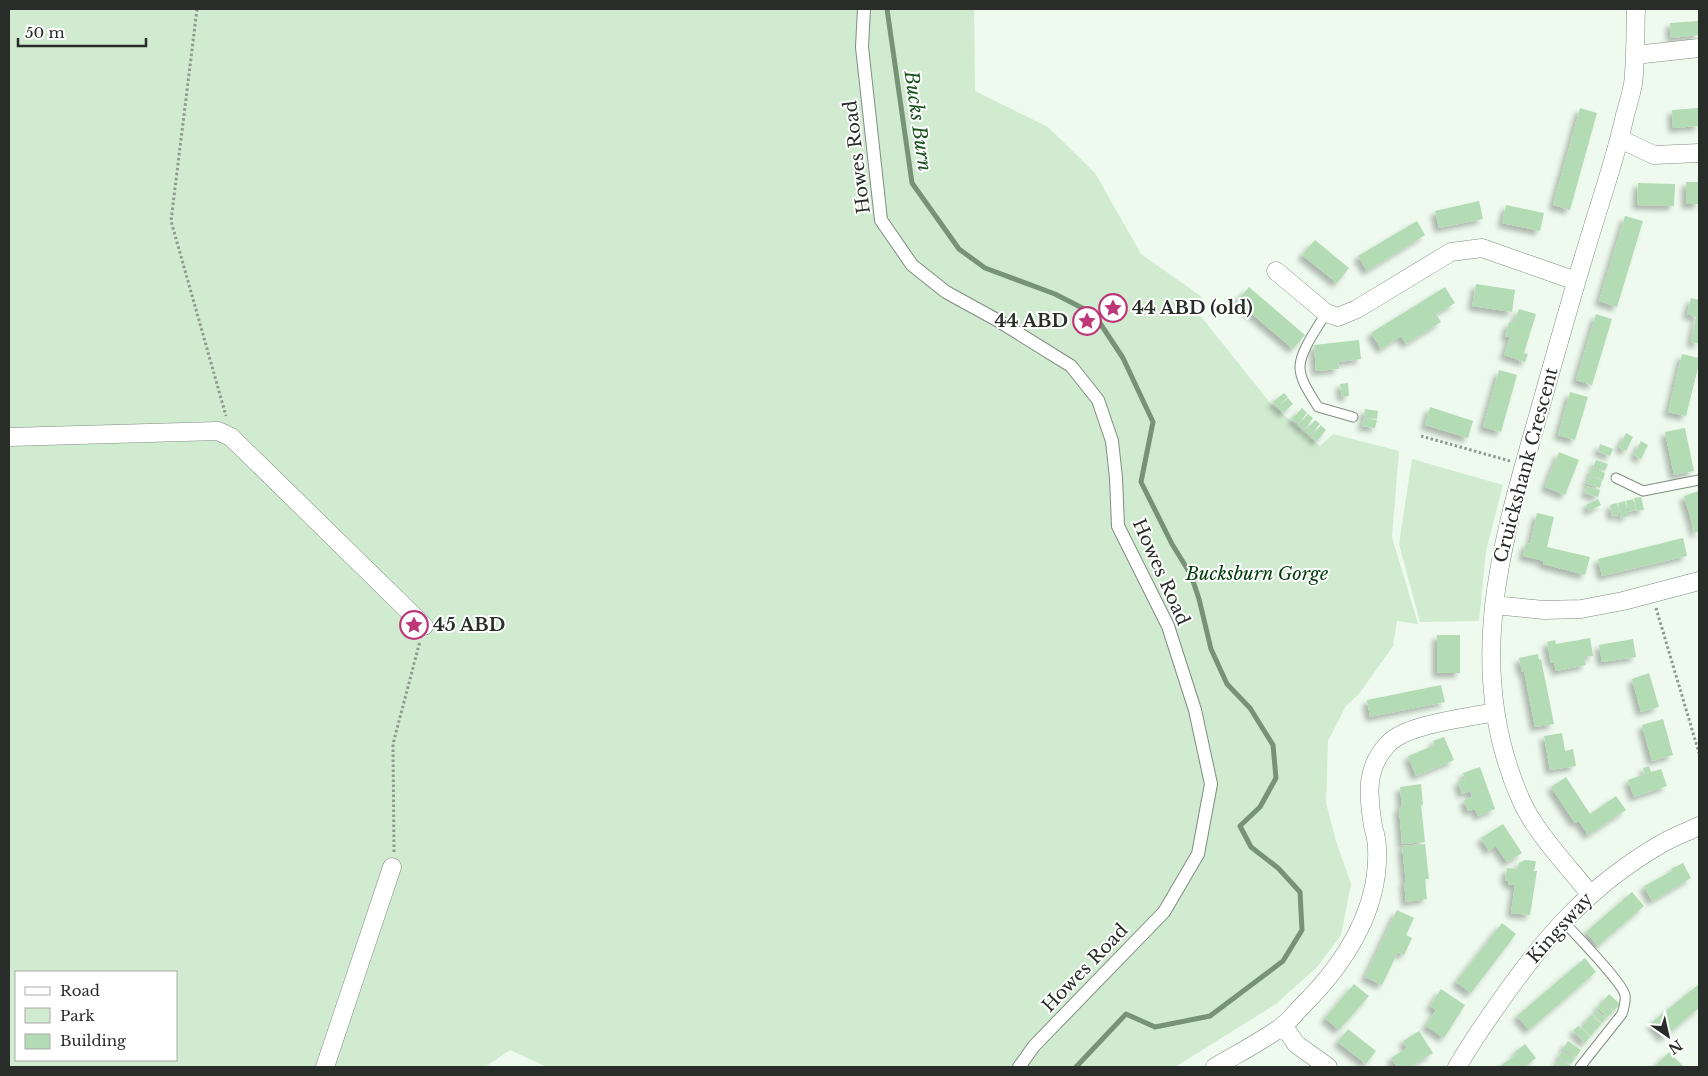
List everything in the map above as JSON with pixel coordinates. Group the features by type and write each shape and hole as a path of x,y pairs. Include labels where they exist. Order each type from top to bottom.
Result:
{"street":[{"name":"Howes Road","path":"864,9 862,47 881,220 912,265 946,292 998,320 1071,366 1098,400 1112,441 1118,526 1168,626 1195,710 1210,784 1198,854 1164,912 1034,1046 1019,1067"},
{"name":"Cruickshank Crescent","path":"1590,894 1538,828 1521,800 1504,754 1495,712 1490,653 1501,552 1576,281 1620,139 1633,85 1636,9"},
{"path":"1635,55 1699,48"},
{"path":"1620,139 1654,155 1699,153"},
{"path":"1276,271 1326,313 1338,316 1357,309 1451,252 1466,248 1482,248 1576,281"},
{"path":"9,437 218,431 232,437 424,626"},
{"path":"1494,605 1544,610 1581,609 1606,605 1699,581"},
{"path":"1215,1067 1284,1025 1313,995 1344,957 1363,922 1374,884 1377,848 1368,799 1370,779 1377,758 1389,743 1407,731 1495,712"},
{"name":"Kingsway","path":"1457,1067 1467,1049 1538,949 1590,894 1634,860 1663,843 1699,826"},
{"path":"325,1067 392,867"},
{"path":"1284,1025 1296,1044 1328,1067"}],"lane":[{"path":"1326,313 1302,355 1300,368 1304,382 1318,407 1353,417"},
{"path":"1616,478 1643,491 1699,480"},
{"path":"1563,921 1617,982 1625,994 1626,1005 1622,1014 1580,1067"}],"path":[{"path":"197,9 171,221 232,437"},
{"path":"1421,436 1524,465"},
{"path":"1651,594 1699,753"},
{"path":"392,867 394,856 393,744 424,626"}],"green space":[{"name":"Bucksburn Gorge","path":"9,9 974,9 975,91 1048,127 1095,173 1141,254 1202,297 1190,311 1199,314 1271,404 1320,446 1333,434 1399,451 1392,537 1418,624 1397,621 1393,646 1359,694 1346,706 1328,741 1326,803 1336,841 1351,884 1341,935 1318,966 1276,1004 1175,1067 547,1067 510,1050 485,1067 9,1067"},
{"path":"1412,459 1503,485 1486,551 1479,621 1420,622 1399,544"}],"building":[{"path":"1699,21 1699,35 1671,38 1670,23"},
{"path":"1580,108 1597,113 1570,210 1553,205"},
{"path":"1699,108 1699,126 1673,128 1672,110"},
{"path":"1686,182 1699,182 1699,204 1686,204"},
{"path":"1638,183 1675,184 1674,206 1637,205"},
{"path":"1479,201 1483,219 1439,228 1435,211"},
{"path":"1506,205 1544,213 1540,231 1502,223"},
{"path":"1625,216 1643,221 1617,307 1599,301"},
{"path":"1417,221 1425,235 1367,271 1358,256"},
{"path":"1315,240 1349,268 1337,283 1302,255"},
{"path":"1476,284 1515,290 1512,312 1472,306"},
{"path":"1249,287 1305,335 1293,349 1237,301"},
{"path":"1445,287 1455,303 1436,314 1441,322 1406,344 1401,336 1381,349 1371,333"},
{"path":"1691,298 1699,300 1699,344 1691,342 1696,317 1687,314"},
{"path":"1519,309 1536,314 1524,353 1528,354 1525,362 1504,355 1510,337 1505,336 1509,322 1514,323"},
{"path":"1596,314 1612,319 1592,385 1576,380"},
{"path":"1359,340 1361,359 1338,362 1339,369 1316,371 1314,345"},
{"path":"1682,354 1699,358 1686,416 1668,412"},
{"path":"1499,370 1517,375 1501,432 1483,427"},
{"path":"1348,383 1349,396 1342,397 1340,384"},
{"path":"1570,392 1588,397 1575,440 1558,435"},
{"path":"1284,393 1288,397 1277,407 1273,402"},
{"path":"1288,398 1293,404 1283,413 1278,407"},
{"path":"1430,407 1473,421 1468,438 1425,425"},
{"path":"1302,408 1307,413 1298,424 1292,419"},
{"path":"1365,409 1378,411 1377,419 1364,417"},
{"path":"1308,414 1313,418 1304,430 1298,425"},
{"path":"1364,418 1377,420 1375,428 1362,426"},
{"path":"1315,420 1320,424 1310,435 1305,431"},
{"path":"1321,425 1326,430 1317,441 1311,437"},
{"path":"1685,428 1694,471 1674,475 1665,432"},
{"path":"1626,433 1633,437 1626,451 1619,447"},
{"path":"1641,441 1648,445 1641,459 1634,455"},
{"path":"1600,444 1613,449 1610,456 1598,451"},
{"path":"1559,452 1579,460 1565,495 1545,487"},
{"path":"1596,460 1608,464 1605,471 1593,467"},
{"path":"1592,468 1605,473 1603,480 1590,475"},
{"path":"1589,476 1602,480 1600,488 1587,484"},
{"path":"1587,486 1600,490 1598,497 1585,493"},
{"path":"1699,491 1699,531 1695,533 1684,496"},
{"path":"1641,497 1644,510 1637,511 1634,498"},
{"path":"1598,499 1601,505 1589,511 1586,505"},
{"path":"1633,499 1636,510 1629,512 1626,501"},
{"path":"1625,501 1628,516 1621,518 1618,503"},
{"path":"1617,503 1619,515 1612,516 1610,505"},
{"path":"1537,513 1554,517 1547,547 1590,557 1585,575 1543,564 1544,561 1523,556 1526,543 1530,544"},
{"path":"1683,538 1687,556 1602,576 1598,559"},
{"path":"1437,635 1460,635 1460,673 1437,673"},
{"path":"1590,638 1593,656 1584,657 1586,665 1556,671 1554,662 1551,663 1547,642 1555,640 1556,644"},
{"path":"1633,639 1636,657 1602,662 1599,645"},
{"path":"1538,654 1539,660 1541,659 1554,724 1535,727 1524,671 1522,672 1519,658"},
{"path":"1649,673 1659,707 1641,712 1632,679"},
{"path":"1441,685 1445,702 1370,717 1367,700"},
{"path":"1663,719 1673,755 1652,761 1642,725"},
{"path":"1562,733 1565,751 1573,749 1576,766 1550,770 1544,736"},
{"path":"1444,737 1454,760 1416,776 1408,756 1435,745 1433,741"},
{"path":"1649,766 1651,772 1661,769 1667,786 1634,797 1628,780 1645,774 1643,768"},
{"path":"1480,767 1495,809 1478,816 1475,809 1468,811 1464,800 1472,797 1470,791 1462,794 1458,781 1465,779 1463,773"},
{"path":"1566,777 1590,814 1616,796 1626,810 1588,835 1579,821 1575,823 1551,787"},
{"path":"1421,784 1425,842 1402,844 1399,807 1402,807 1400,787"},
{"path":"1503,824 1522,853 1507,862 1496,846 1489,851 1481,838"},
{"path":"1425,844 1429,879 1425,879 1427,899 1406,902 1402,846"},
{"path":"1525,860 1536,861 1534,871 1537,871 1530,915 1511,913 1515,885 1508,884 1509,881 1505,880 1507,868 1518,869 1519,863"},
{"path":"1683,863 1691,878 1652,901 1644,886"},
{"path":"1632,892 1644,906 1598,946 1586,932"},
{"path":"1397,910 1414,918 1406,935 1412,938 1404,955 1398,952 1382,985 1365,977"},
{"path":"1502,923 1516,934 1471,993 1456,982"},
{"path":"1585,958 1596,972 1529,1030 1517,1016"},
{"path":"1354,984 1369,996 1339,1030 1325,1018"},
{"path":"1699,984 1699,1008 1663,1038 1651,1023"},
{"path":"1441,989 1465,1005 1444,1038 1426,1026 1436,1010 1430,1006"},
{"path":"1609,994 1620,1004 1614,1011 1603,1001"},
{"path":"1602,1002 1613,1012 1607,1017 1597,1007"},
{"path":"1596,1010 1606,1018 1602,1023 1592,1014"},
{"path":"1591,1015 1601,1024 1596,1030 1586,1020"},
{"path":"1586,1022 1595,1031 1591,1036 1581,1027"},
{"path":"1578,1026 1590,1037 1585,1043 1573,1031"},
{"path":"1348,1029 1376,1051 1366,1064 1338,1042"},
{"path":"1419,1031 1433,1053 1410,1067 1397,1067 1391,1058 1407,1048 1403,1041"},
{"path":"1568,1041 1581,1050 1576,1057 1563,1049"},
{"path":"1525,1044 1536,1058 1525,1067 1499,1067 1517,1054 1515,1052"},
{"path":"1562,1051 1575,1058 1571,1064 1559,1057"},
{"path":"1669,1052 1683,1066 1654,1067"},
{"path":"1559,1059 1570,1065 1569,1067 1560,1067 1556,1064"}],"waterway":[{"name":"Bucks Burn","path":"887,9 912,183 959,249 985,268 1055,294 1094,314 1123,358 1153,422 1141,482 1172,544 1191,575 1211,649 1227,684 1250,708 1273,745 1276,778 1260,807 1240,826 1251,847 1278,868 1300,892 1302,930 1283,961 1210,1016 1155,1027 1126,1014 1076,1067"}],"place":[{"name":"44 ABD (old)","path":"1113,308"},
{"name":"44 ABD","path":"1087,321"},
{"name":"45 ABD","path":"414,625"}]}
